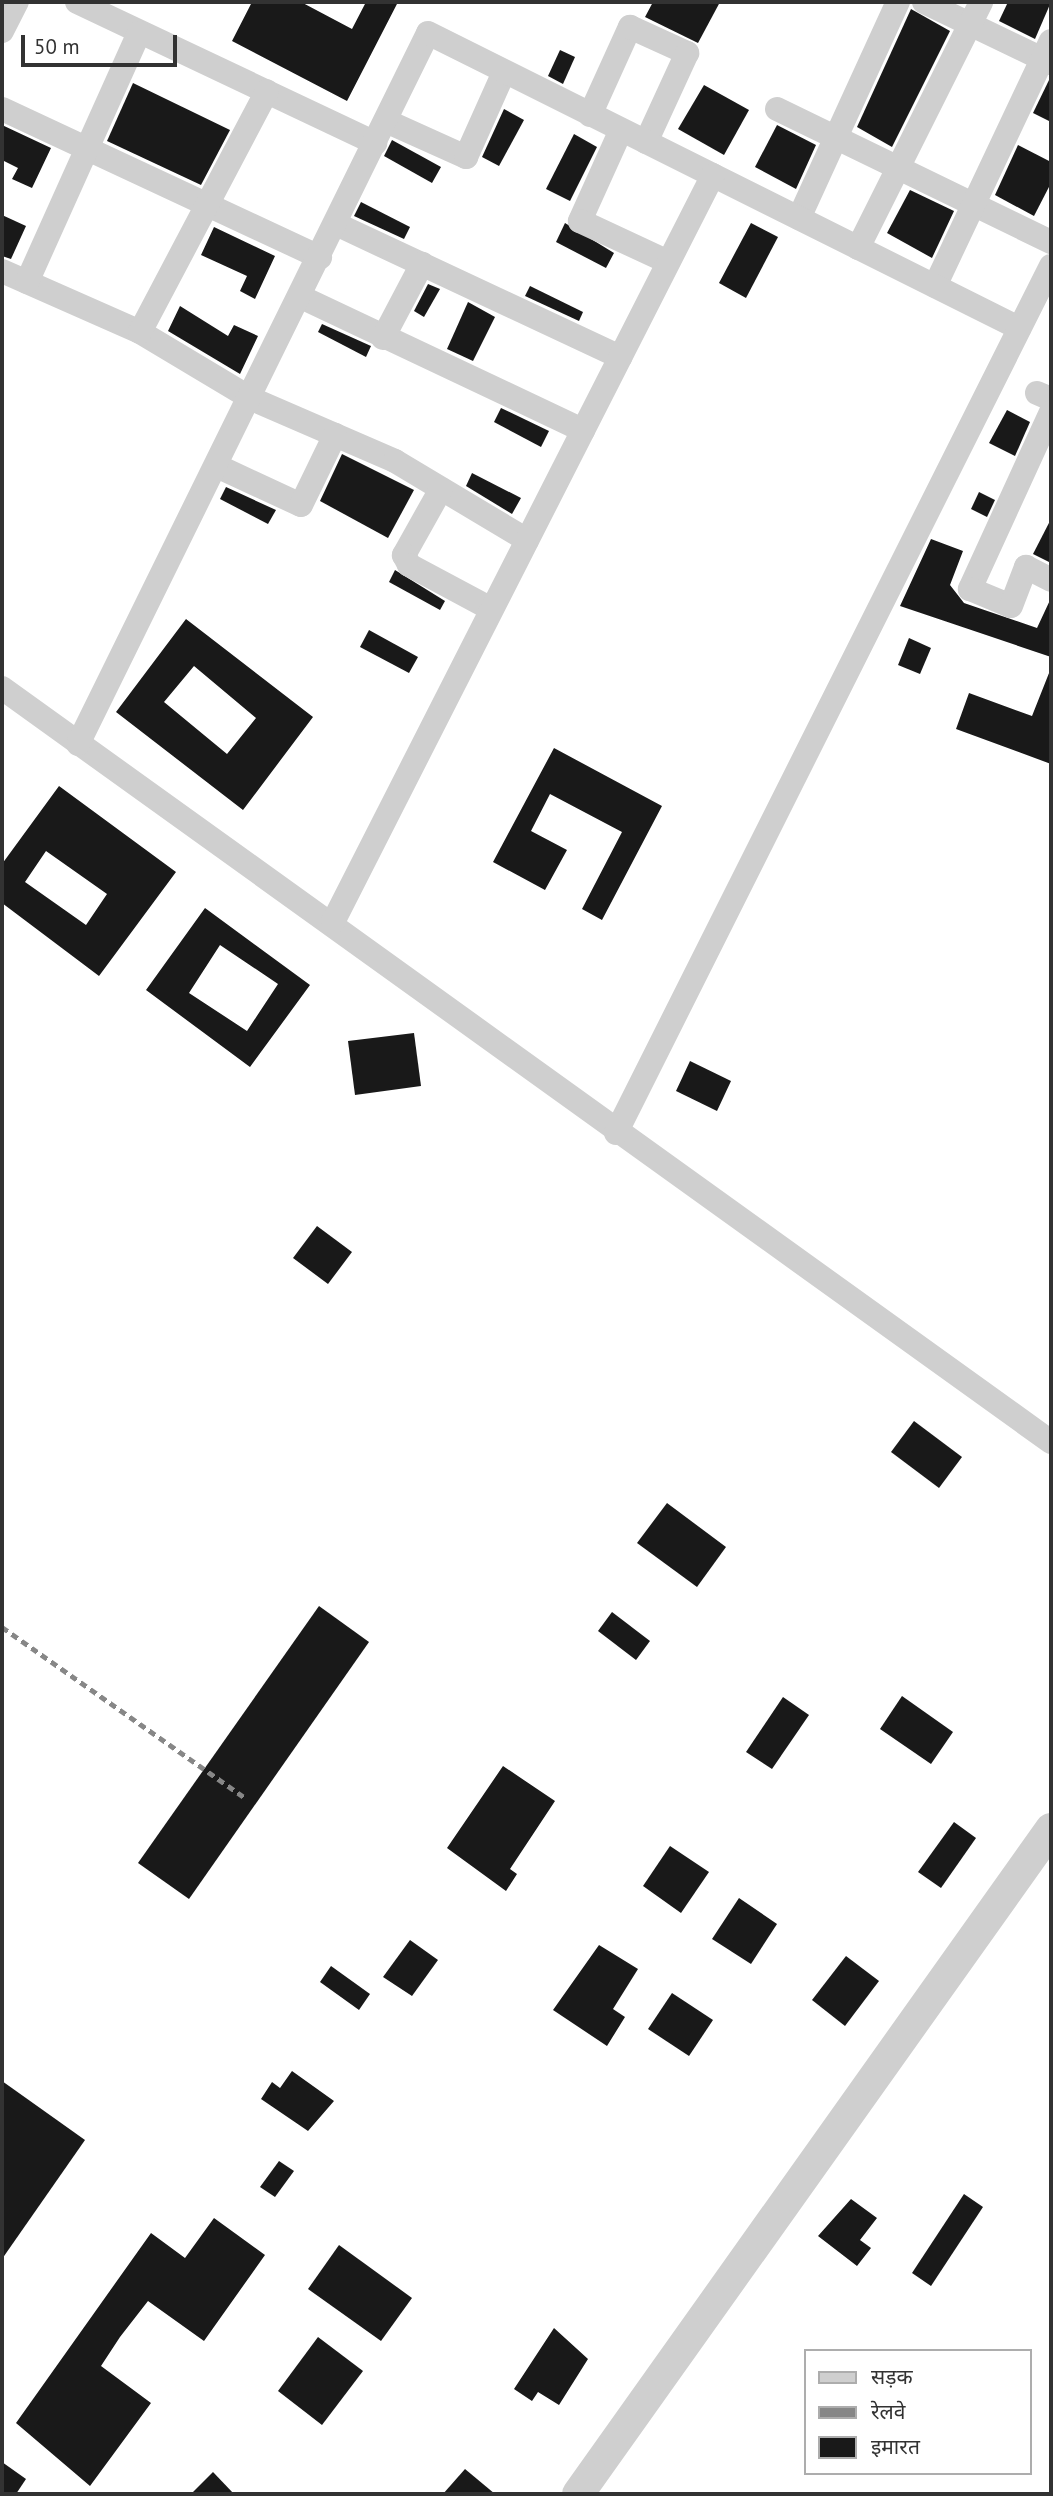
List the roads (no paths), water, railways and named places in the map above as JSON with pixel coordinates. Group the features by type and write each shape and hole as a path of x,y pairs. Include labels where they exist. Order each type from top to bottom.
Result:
{"street":[{"path":"3,26 17,2"},
{"path":"77,2 267,91 380,132 466,157 504,72"},
{"path":"799,218 838,141 898,2"},
{"path":"924,2 971,26 1048,54 977,207 934,286"},
{"path":"858,248 981,2"},
{"path":"590,115 630,27 687,53 646,142"},
{"path":"27,282 139,33"},
{"path":"78,744 219,467 428,33 1019,328"},
{"path":"140,332 213,205 267,91"},
{"path":"2,109 88,146 320,257"},
{"path":"777,109 838,141 1051,242"},
{"path":"621,130 580,221 668,262"},
{"path":"333,922 712,176"},
{"path":"336,224 620,357"},
{"path":"383,338 422,264"},
{"path":"616,1133 1051,266"},
{"path":"2,271 140,332 252,399 335,435 442,489 527,540"},
{"path":"301,298 583,430"},
{"path":"1046,401 970,589 1011,606 1026,567 1051,580"},
{"path":"219,467 301,505 335,435"},
{"path":"442,489 404,555 409,565 491,609"},
{"path":"2,688 333,922 616,1133 1051,1442"},
{"path":"578,2494 1051,1829"}],"railway":[{"path":"2,1627 245,1798"}]}
